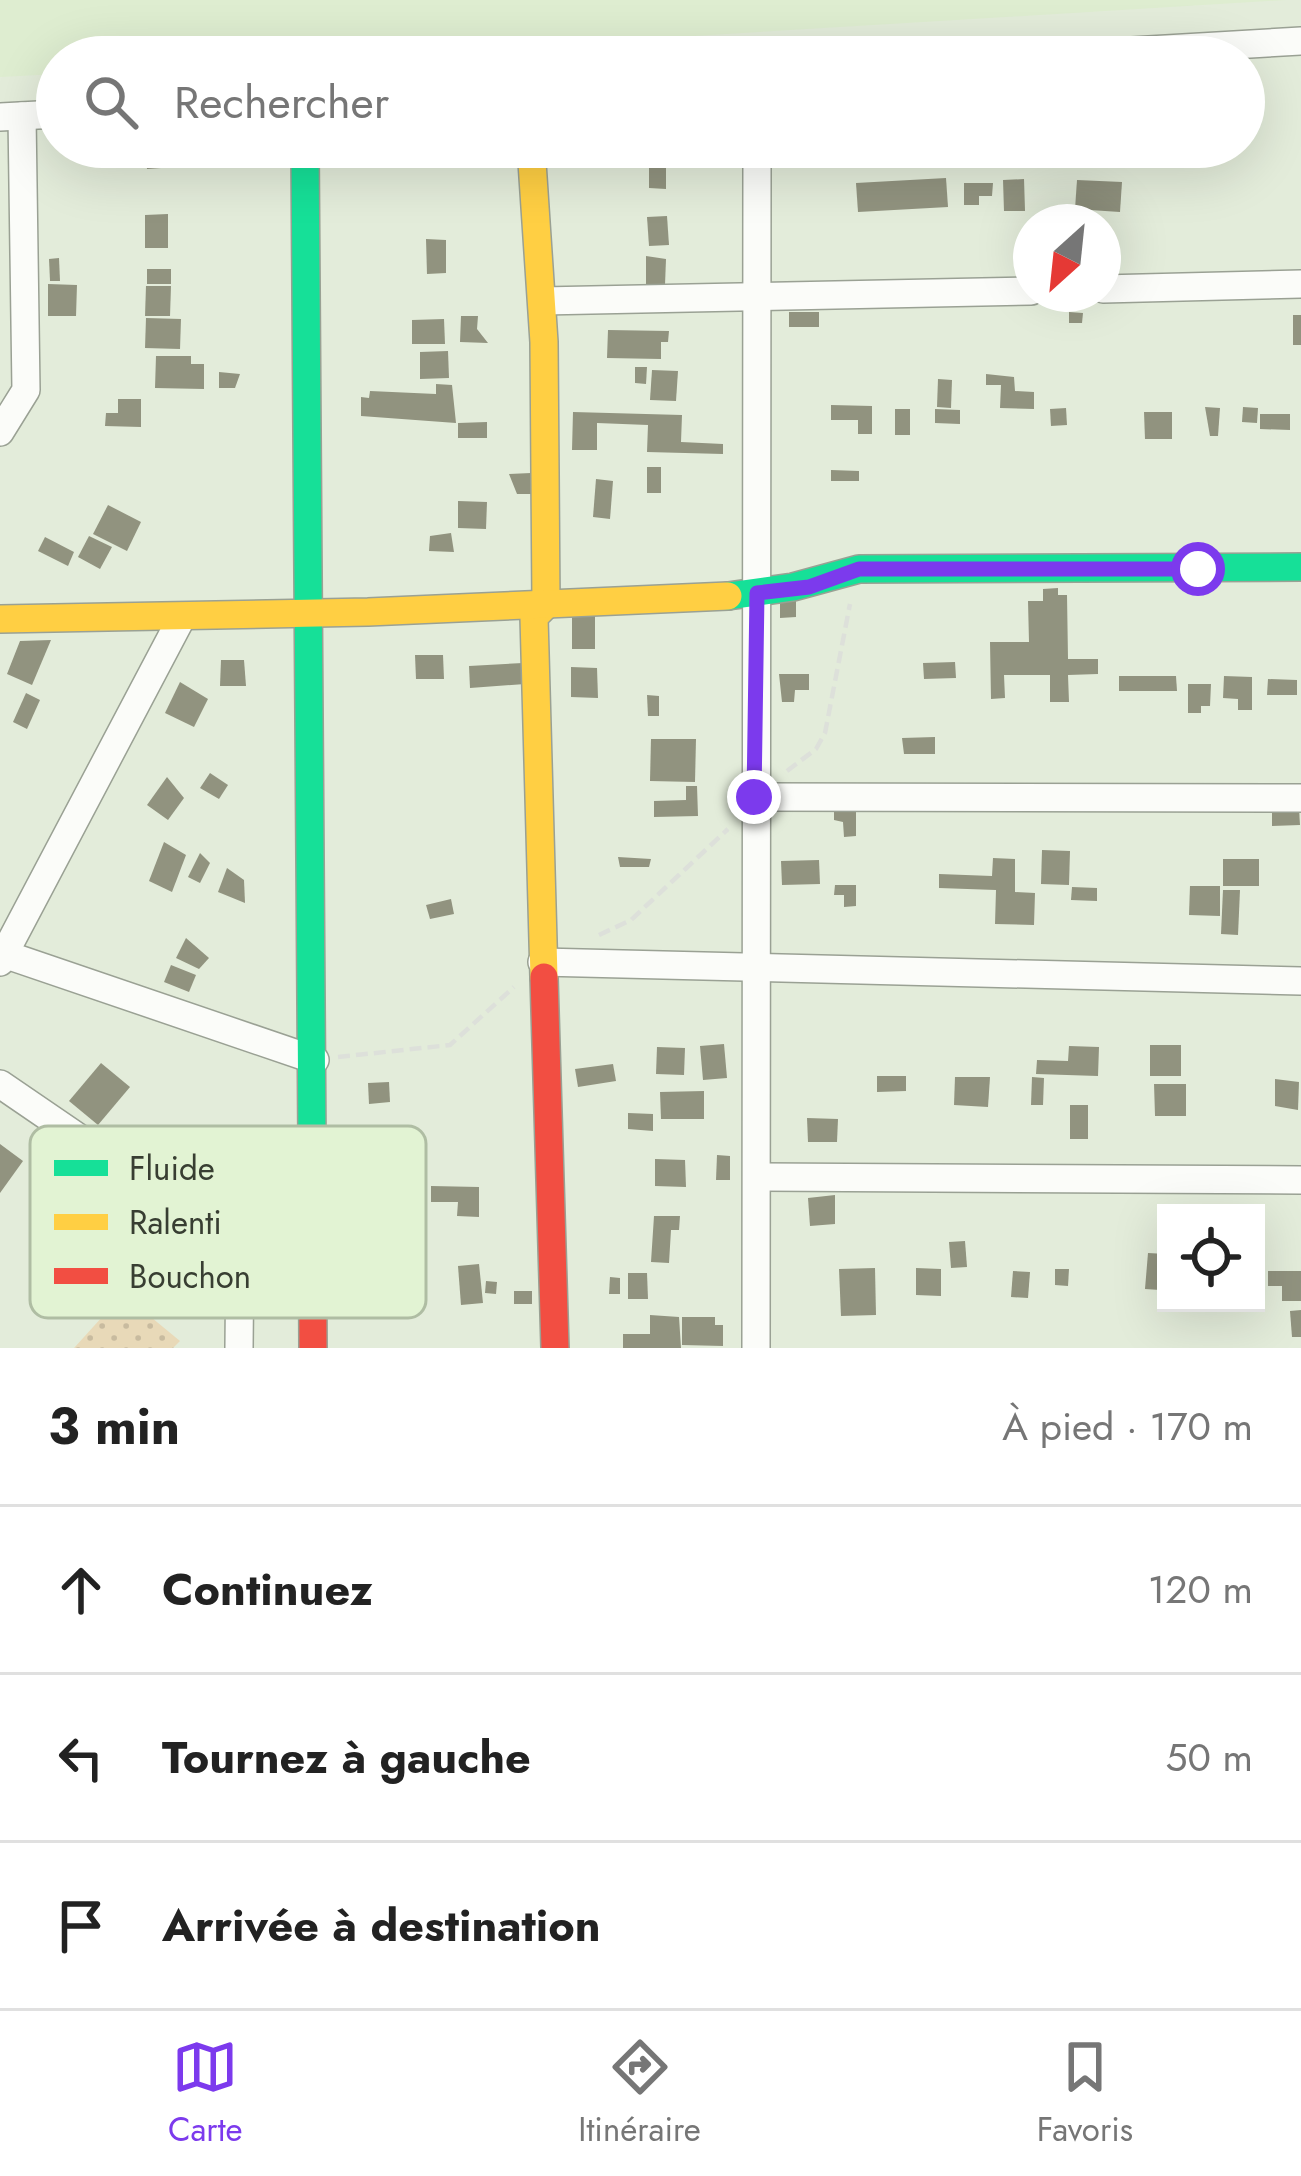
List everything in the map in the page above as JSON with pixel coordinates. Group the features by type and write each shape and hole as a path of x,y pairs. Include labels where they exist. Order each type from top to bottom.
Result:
{"street":[{"path":"1265,43 1301,41"},
{"path":"0,432 26,389 13,328 11,116"},
{"path":"305,168 315,1126"},
{"path":"532,168 542,301 546,605 534,617 555,1348"},
{"path":"756,1348 758,168"},
{"path":"1121,289 1301,284"},
{"path":"542,301 1013,291"},
{"path":"0,619 546,605 757,593 809,587 859,569 1301,567"},
{"path":"182,617 2,958 315,1060"},
{"path":"754,797 1301,798"},
{"path":"542,962 1301,981"},
{"path":"0,1084 61,1126"},
{"path":"758,1177 1301,1180"},
{"path":"239,1318 239,1348"},
{"path":"313,1318 313,1348"}],"path":[{"path":"315,1060 450,1046 542,962"}],"shaded area":[{"path":"0,0 1286,0 693,36 36,36 36,75 0,77"},
{"path":"101,1318 152,1318 180,1341 173,1348 74,1348"}],"building":[{"path":"649,168 666,168 666,189 649,188"},
{"path":"946,178 948,207 858,212 856,183"},
{"path":"1024,179 1025,204 1013,204 1013,211 1004,211 1003,180"},
{"path":"1077,180 1122,182 1121,204 1075,204"},
{"path":"964,183 993,183 992,196 979,196 979,205 964,205"},
{"path":"168,214 168,248 145,248 145,215"},
{"path":"667,216 669,245 649,246 647,217"},
{"path":"426,239 446,240 446,273 427,274"},
{"path":"646,256 666,259 665,285 646,285"},
{"path":"59,258 60,281 50,281 49,259"},
{"path":"147,269 171,269 171,284 147,284"},
{"path":"48,284 77,285 76,316 48,316"},
{"path":"146,286 171,286 170,316 145,316"},
{"path":"789,312 819,312 819,327 789,327"},
{"path":"1069,312 1083,313 1082,323 1069,323"},
{"path":"1293,315 1301,315 1301,345 1293,345"},
{"path":"461,316 478,316 477,329 488,343 460,342"},
{"path":"146,318 181,319 180,349 145,348"},
{"path":"444,319 445,344 412,344 412,320"},
{"path":"608,330 669,331 668,342 661,342 661,359 607,358"},
{"path":"448,351 449,378 420,379 420,352"},
{"path":"156,356 191,356 191,364 204,364 204,389 155,388"},
{"path":"635,367 647,367 646,384 635,383"},
{"path":"652,370 678,371 676,401 650,400"},
{"path":"219,372 240,374 235,388 219,388"},
{"path":"986,374 1014,377 1015,391 1034,392 1034,409 1000,408 1001,385 986,385"},
{"path":"938,379 952,380 951,408 937,407"},
{"path":"436,384 452,385 456,423 361,416 361,397 369,398 370,391 436,394"},
{"path":"118,399 141,399 141,427 105,426 106,413 118,413"},
{"path":"831,405 872,406 872,434 858,434 858,420 831,420"},
{"path":"1205,407 1220,408 1218,436 1210,436"},
{"path":"1243,407 1258,408 1257,423 1242,422"},
{"path":"1066,408 1067,425 1051,426 1050,409"},
{"path":"895,409 910,409 910,435 895,435"},
{"path":"935,409 960,410 960,424 935,423"},
{"path":"573,412 682,415 681,442 723,444 723,454 647,452 648,425 597,423 597,450 572,450"},
{"path":"1144,412 1172,412 1172,439 1145,439"},
{"path":"1260,414 1290,414 1290,430 1260,429"},
{"path":"487,422 487,438 458,438 458,423"},
{"path":"647,467 661,467 661,493 647,493"},
{"path":"831,470 859,471 859,481 831,481"},
{"path":"531,473 532,494 517,494 509,474"},
{"path":"596,479 613,481 610,519 593,517"},
{"path":"458,501 487,502 486,529 458,528"},
{"path":"108,505 141,522 127,551 93,534"},
{"path":"451,533 454,552 429,551 430,536"},
{"path":"89,536 112,547 100,569 78,557"},
{"path":"45,537 74,552 68,566 38,551"},
{"path":"1058,588 1058,595 1067,595 1068,659 1098,659 1098,674 1068,675 1069,702 1050,702 1050,675 1004,675 1005,698 991,699 990,642 1029,642 1028,601 1043,601 1043,589"},
{"path":"796,598 796,617 780,618 780,599"},
{"path":"572,616 595,616 595,649 572,649"},
{"path":"51,640 32,685 7,674 20,641"},
{"path":"415,655 443,655 444,679 416,679"},
{"path":"221,660 244,660 246,686 220,686"},
{"path":"955,662 956,678 924,679 923,663"},
{"path":"523,663 525,684 470,688 469,666"},
{"path":"571,667 597,668 598,698 571,697"},
{"path":"779,674 809,674 809,690 795,690 794,702 782,702"},
{"path":"1119,676 1176,676 1177,691 1119,691"},
{"path":"1224,676 1252,677 1252,710 1238,710 1238,699 1223,698"},
{"path":"1268,679 1297,680 1297,695 1267,695"},
{"path":"180,682 208,699 194,727 165,713"},
{"path":"1188,684 1211,684 1210,706 1201,706 1201,713 1188,713"},
{"path":"26,693 40,700 27,729 13,722"},
{"path":"647,695 659,696 659,716 648,716"},
{"path":"935,737 935,754 904,754 902,738"},
{"path":"651,739 696,739 695,782 650,781"},
{"path":"210,773 228,785 219,799 200,788"},
{"path":"167,777 184,798 168,820 147,805"},
{"path":"686,786 697,786 698,816 654,817 654,801 686,800"},
{"path":"1299,808 1300,825 1272,826 1272,809"},
{"path":"834,810 856,811 856,836 844,837 843,822 834,820"},
{"path":"164,842 186,855 172,892 149,881"},
{"path":"1042,850 1070,851 1069,885 1041,884"},
{"path":"200,853 210,863 200,883 188,877"},
{"path":"618,857 651,859 649,867 620,867"},
{"path":"993,858 1015,859 1015,892 1035,893 1034,925 995,924 996,890 939,888 939,874 992,876"},
{"path":"1223,859 1259,859 1259,886 1223,886"},
{"path":"819,860 820,884 782,885 781,861"},
{"path":"227,868 244,880 245,903 218,892"},
{"path":"835,885 856,885 856,906 844,907 844,895 834,895"},
{"path":"1190,886 1220,886 1220,916 1189,915"},
{"path":"1072,887 1097,888 1097,901 1071,900"},
{"path":"1223,890 1240,890 1238,935 1221,934"},
{"path":"451,899 454,914 430,919 426,905"},
{"path":"186,938 209,958 199,969 176,958"},
{"path":"171,965 196,975 189,992 164,982"},
{"path":"724,1044 727,1078 703,1080 700,1046"},
{"path":"1150,1045 1181,1045 1181,1076 1150,1076"},
{"path":"1069,1046 1099,1047 1098,1076 1036,1074 1037,1060 1068,1061"},
{"path":"657,1047 685,1048 684,1075 656,1074"},
{"path":"101,1063 130,1087 98,1125 69,1101"},
{"path":"613,1064 616,1081 578,1087 575,1069"},
{"path":"877,1076 906,1076 906,1091 877,1092"},
{"path":"955,1077 990,1077 988,1107 954,1105"},
{"path":"1032,1077 1044,1078 1043,1105 1031,1105"},
{"path":"1275,1079 1299,1082 1298,1110 1275,1106"},
{"path":"389,1082 390,1102 369,1104 368,1083"},
{"path":"1154,1084 1186,1084 1186,1116 1155,1116"},
{"path":"704,1091 704,1119 661,1119 660,1092"},
{"path":"1070,1105 1088,1105 1088,1139 1070,1139"},
{"path":"628,1113 653,1114 653,1131 628,1129"},
{"path":"807,1118 838,1119 837,1142 808,1142"},
{"path":"0,1144 23,1161 0,1193"},
{"path":"717,1155 730,1156 730,1180 716,1180"},
{"path":"655,1159 685,1160 686,1187 655,1186"},
{"path":"431,1186 479,1187 479,1217 457,1216 458,1202 431,1202"},
{"path":"835,1195 835,1224 810,1226 808,1198"},
{"path":"654,1216 680,1216 679,1230 671,1230 669,1263 651,1262"},
{"path":"965,1241 967,1267 951,1268 949,1242"},
{"path":"1148,1253 1157,1254 1157,1290 1145,1289"},
{"path":"479,1264 483,1303 461,1305 458,1266"},
{"path":"875,1268 876,1315 841,1316 839,1269"},
{"path":"916,1268 941,1269 941,1296 916,1295"},
{"path":"1055,1269 1069,1269 1068,1286 1055,1285"},
{"path":"1013,1271 1030,1272 1028,1298 1011,1297"},
{"path":"1268,1271 1301,1271 1301,1301 1282,1301 1282,1286 1268,1286"},
{"path":"628,1273 647,1273 648,1299 628,1299"},
{"path":"610,1277 620,1278 620,1294 609,1294"},
{"path":"486,1281 497,1282 496,1294 485,1293"},
{"path":"514,1291 532,1291 532,1304 514,1304"},
{"path":"1301,1310 1301,1337 1292,1337 1290,1311"},
{"path":"650,1315 679,1317 681,1348 623,1348 623,1334 650,1334"},
{"path":"682,1317 715,1317 715,1325 723,1325 723,1346 682,1345"}],"traffic: fast":[{"path":"305,168 312,1126"},
{"path":"728,596 793,587 859,569 1301,567"}],"traffic: slow":[{"path":"532,168 544,342 546,605 534,617 544,977"},
{"path":"0,619 368,612 728,596"}],"traffic: jam":[{"path":"544,977 555,1348"},
{"path":"313,1318 313,1348"}],"route":[{"path":"754,797 757,593 809,587 859,569 1198,569"}]}
